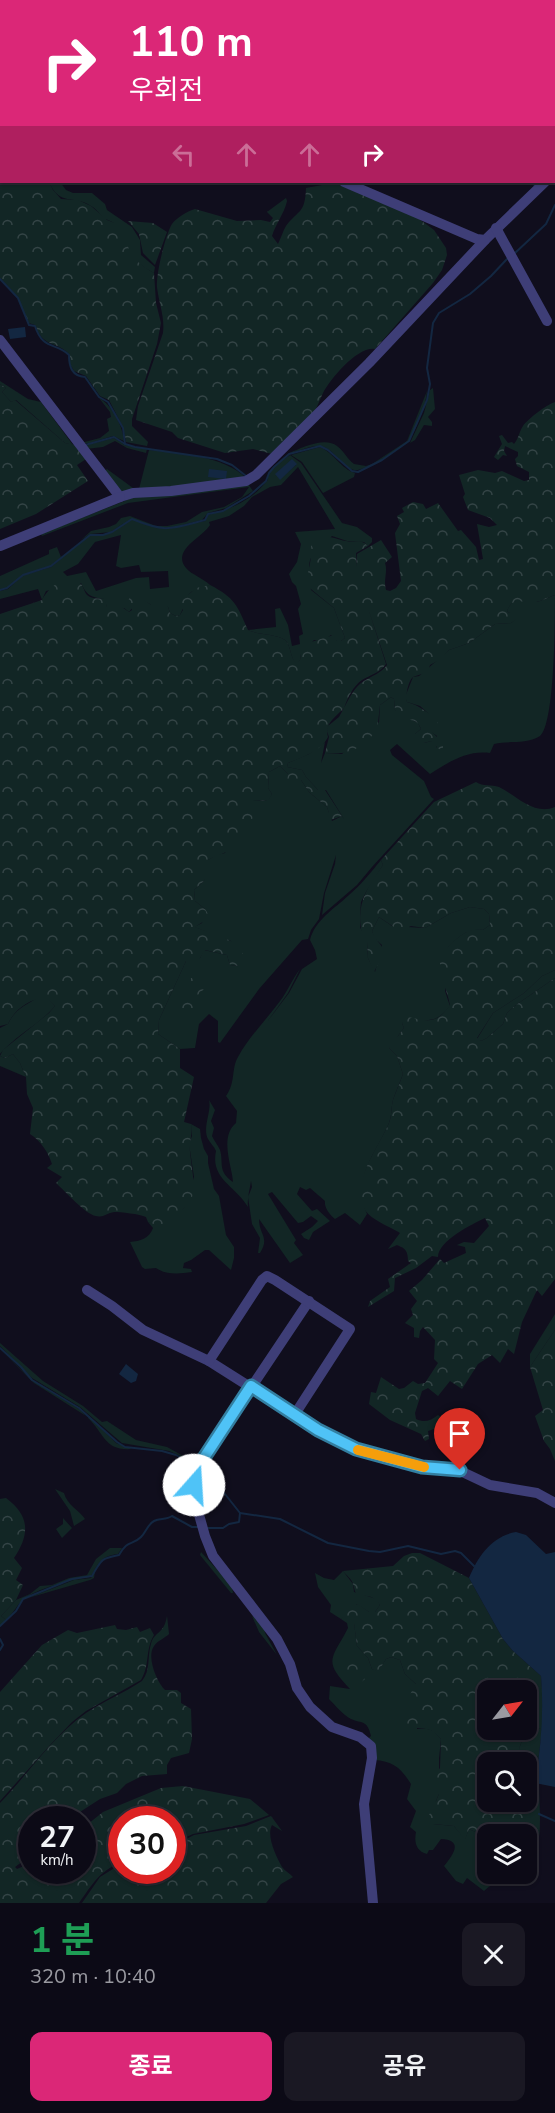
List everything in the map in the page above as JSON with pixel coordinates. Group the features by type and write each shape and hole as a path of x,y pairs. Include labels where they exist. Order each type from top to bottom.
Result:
{"street":[{"path":"346,183 484,240"},
{"path":"0,546 133,493 171,491 249,480 369,363 484,240 544,183"},
{"path":"496,228 546,321"},
{"path":"0,340 120,497"},
{"path":"209,1361 262,1280 267,1276 309,1301 350,1329 295,1414"},
{"path":"87,1290 143,1330 209,1361 318,1430 356,1449 422,1467 454,1468 490,1485 537,1493 555,1503"},
{"path":"309,1301 196,1472 195,1495 199,1516 213,1556 277,1639 302,1697 332,1727 354,1735 370,1746 372,1758 363,1804 373,1903"}],"green space":[{"path":"0,183 50,183 61,199 78,200 91,206 107,220 120,225 135,259 154,273 156,303 161,323 157,344 132,419 132,426 148,442 147,446 126,442 123,427 109,400 100,396 86,376 74,371 70,364 69,354 42,338 35,325 29,323 17,296 0,278"},
{"path":"50,183 61,183 66,190 73,193 92,193 105,204 107,210 132,227 140,240 141,255 155,267 154,273 141,265 129,253 120,229 116,225 105,219 95,209 84,203 62,197 53,190"},
{"path":"334,183 415,216 434,230 446,248 447,255 442,270 433,283 375,349 361,352 338,372 323,393 313,414 272,454 253,449 225,453 178,438 172,432 136,420 138,406 163,333 157,281 164,246 172,224 182,215 195,209 237,221 270,222 273,218 267,212 286,198 286,206 272,236 278,244 286,226 303,207 306,188"},
{"path":"128,221 153,223 167,232 155,265 143,253 139,234"},
{"path":"0,381 28,399 41,402 73,445 65,443 16,400 11,402 2,392 6,388 0,384"},
{"path":"0,384 6,388 2,392 11,402 15,400 65,443 76,445 86,459 77,465 88,481 36,514 0,529"},
{"path":"433,388 435,409 428,417 432,426 424,425 415,440 410,443 424,413 430,390"},
{"path":"427,391 421,415 410,439 393,453 372,464 407,441"},
{"path":"99,398 116,416 124,441 113,436 90,443 81,443 100,438 109,431 107,419 111,417 110,412"},
{"path":"555,402 555,595 536,602 512,603 507,611 509,613 517,610 517,619 511,623 495,624 469,643 449,650 430,665 428,671 411,679 407,689 407,702 436,717 438,722 432,732 443,743 443,750 431,741 415,742 415,734 421,729 418,723 401,718 395,710 394,699 391,697 380,705 377,731 354,750 325,753 329,737 327,732 328,737 321,746 288,763 287,767 302,770 318,790 325,790 342,816 322,823 320,817 329,813 327,807 309,792 301,780 294,782 287,780 288,774 280,766 269,772 268,788 272,794 268,801 253,800 253,817 245,837 226,852 208,860 210,869 204,881 194,890 195,901 205,909 210,917 195,927 231,941 242,952 245,959 239,966 230,965 227,955 205,950 194,964 186,961 159,1020 158,1034 180,1049 180,1068 194,1077 184,1122 191,1124 190,1148 194,1188 189,1203 159,1226 148,1222 146,1217 135,1214 114,1212 96,1216 91,1214 56,1183 62,1177 47,1168 52,1164 48,1155 41,1143 30,1134 33,1108 27,1094 26,1077 13,1054 5,1058 0,1056 3,1050 55,1006 47,998 35,1000 19,1009 8,1024 0,1026 0,614 42,600 59,582 71,578 81,584 90,597 105,599 107,607 119,605 129,612 132,610 128,601 131,595 136,594 151,605 165,604 170,613 176,616 180,615 183,610 177,599 180,590 186,587 187,596 196,588 210,585 230,598 248,630 279,637 286,641 296,663 300,660 302,646 334,635 337,641 345,638 334,608 306,585 311,546 324,537 363,542 368,546 356,553 357,567 357,554 381,540 392,557 385,563 385,586 386,590 390,591 396,588 401,581 395,533 400,524 397,516 404,512 402,508 413,502 423,504 426,509 438,503 458,531 461,530 476,547 479,560 483,559 477,524 489,527 497,525 490,518 468,510 459,475 478,470 495,473 502,471 524,481 529,480 529,472 517,466 515,459 518,452 505,446 504,451 507,456 503,455 498,460 494,457 502,444 499,436 502,435 508,443 514,444 525,423","holes":["368,608 387,665 379,672 357,686 344,708 351,693 359,683 378,672 386,664","344,708 339,717 328,726 334,718"]},
{"path":"114,438 125,445 147,449 146,453 127,448 115,441 103,447 86,449 83,446"},
{"path":"332,443 342,450 354,464 366,466 372,464 359,470 354,470 345,465 330,450 320,446 289,453 313,444"},
{"path":"320,447 355,473 354,477 323,493 302,462 291,455"},
{"path":"149,450 187,454 214,460 246,478 139,489"},
{"path":"290,455 301,463 342,523 357,527 372,538 368,546 364,542 347,541 332,536 313,554 309,564 311,590 334,608 345,638 337,641 331,635 324,640 314,640 301,654 296,664 286,641 248,630 276,627 275,609 280,608 288,625 292,646 300,644 299,636 303,634 298,609 301,604 296,586 289,574 297,562 301,544 295,532 335,529 298,467 281,485 270,487 252,497 244,506 229,516 209,522 210,525 206,530 185,550 182,561 186,568 210,585 189,594 180,615 170,613 168,607 151,605 140,598 129,612 124,608 107,607 104,599 90,595 81,583 46,591 42,600 38,589 0,599 0,591 8,589 23,575 7,588 0,590 0,576 49,554 49,550 57,547 61,557 51,566 28,574 51,567 90,535 112,532 124,523 111,532 90,534 81,540 91,531 109,527 121,518 130,516 156,526 186,522 202,512 224,507 242,497 249,487 128,503 42,536 41,534 132,498 248,484 253,491 226,508 208,513 202,520 167,529 205,521 208,515 224,510 247,499 260,489 273,468","holes":["292,460 296,465 280,479 276,474","121,535 116,566 121,568 139,565 141,572 168,571 169,587 150,589 149,577 136,578 96,591 86,572 67,576 63,572 78,564 95,542"]},
{"path":"107,469 133,488 124,494 104,471"},
{"path":"555,595 549,712 540,736 535,739 494,744 490,753 466,755 430,774 397,744 390,750 392,755 424,781 434,799 357,885 322,915 325,893 336,855 324,893 319,919 308,939 302,940 259,989 220,1043 218,1042 218,1021 209,1014 199,1024 195,1048 180,1049 158,1034 159,1020 186,961 200,958 204,950 227,955 230,965 239,966 231,941 194,927 202,923 205,909 195,901 194,890 204,881 208,860 225,853 253,800 267,801 272,794 268,788 269,772 280,766 288,774 301,780 309,792 327,807 332,821 342,816 344,819 326,790 318,790 302,770 287,767 288,763 309,754 325,742 321,763 325,753 342,754 379,722 380,705 391,697 394,699 395,710 418,723 421,729 415,734 424,743 431,741 435,743 437,748 437,736 431,732 430,715 420,706 407,702 405,697 413,677 419,676 449,650 469,643 495,624 511,623 516,619 517,610 509,613 507,611 512,603 516,601 536,602"},
{"path":"476,782 499,787 533,807 547,809 555,807 555,970 542,976 524,993 493,1013 477,1038 481,1041 487,1038 503,1024 507,1013 516,1005 555,978 555,1279 542,1296 537,1290 522,1322 514,1354 508,1349 500,1363 492,1355 478,1364 462,1389 450,1381 438,1396 428,1388 422,1391 415,1413 416,1419 425,1421 438,1415 441,1417 440,1427 428,1431 429,1439 425,1441 421,1434 390,1420 369,1404 371,1392 376,1393 381,1377 399,1389 413,1381 418,1384 425,1383 438,1363 434,1359 435,1340 423,1327 419,1338 414,1337 414,1328 405,1323 413,1315 411,1309 417,1301 409,1291 440,1259 444,1263 466,1253 465,1247 457,1245 464,1242 474,1243 489,1226 485,1218 449,1239 439,1251 438,1257 432,1256 416,1268 395,1278 394,1291 368,1307 370,1301 390,1287 388,1279 411,1263 403,1248 397,1245 388,1249 400,1233 368,1214 361,1199 361,1188 367,1166 391,1118 393,1100 403,1074 397,1056 389,1048 391,1041 404,1028 402,1023 408,1017 421,1020 436,1019 450,1005 440,972 442,957 446,949 464,933 471,930 483,930 490,925 489,914 484,909 470,907 451,913 425,928 411,926 400,931 379,917 372,931 383,950 374,972 368,958 367,942 364,942 360,919 366,892 383,865 381,860 434,802"},
{"path":"381,860 383,865 361,902 360,914 360,927 367,942 368,958 375,972 382,945 374,938 372,931 379,917 392,926 425,928 451,913 470,907 484,909 489,914 490,925 483,930 472,930 464,934 448,947 445,991 450,1006 444,1013 433,1019 402,1023 404,1028 389,1048 397,1056 403,1074 393,1100 389,1123 367,1167 362,1189 367,1214 360,1225 345,1213 335,1219 326,1209 325,1201 310,1188 306,1190 300,1187 297,1194 312,1211 317,1209 330,1221 313,1232 309,1240 301,1234 318,1221 311,1216 298,1223 272,1192 268,1194 296,1240 294,1243 303,1255 290,1263 259,1219 264,1243 258,1253 260,1238 252,1224 248,1198 248,1207 225,1182 217,1169 216,1151 206,1135 209,1100 215,1110 211,1121 214,1128 212,1136 220,1150 223,1170 233,1182 227,1144 231,1129 236,1123 237,1111 226,1096 231,1086 236,1062 248,1041 283,997 300,969 288,993 267,1022 289,993 302,969 317,959 310,940 316,926 358,887"},
{"path":"555,970 555,978 516,1005 507,1013 503,1024 487,1038 481,1041 477,1039 493,1013 524,993 542,976"},
{"path":"191,978 206,981 205,988 198,995 194,1017 187,1023 182,1023 178,1018 178,1012"},
{"path":"39,997 47,997 55,1006 0,1054 0,1028 8,1024 21,1008"},
{"path":"13,1054 26,1077 0,1066 0,1056 5,1058"},
{"path":"191,1124 200,1129 214,1189 219,1196 226,1235 234,1247 231,1270 209,1250 205,1250 184,1263 183,1268 191,1269 192,1272 173,1273 156,1268 145,1269 130,1242 141,1240 149,1235 153,1228 148,1222 159,1225 184,1208 194,1177 189,1144 192,1136"},
{"path":"555,1314 555,1330 530,1367 530,1354"},
{"path":"555,1330 555,1461 544,1441 535,1416 543,1410 530,1367"},
{"path":"0,1343 43,1381 83,1406 102,1422 107,1421 136,1440 167,1447 196,1463 195,1465 169,1451 122,1443 80,1407 32,1378 0,1346"},
{"path":"0,1349 33,1381 79,1409 86,1416 34,1383"},
{"path":"89,1416 116,1443 132,1449 123,1449 110,1444 88,1418"},
{"path":"55,1489 64,1493 68,1501 85,1519 74,1526 70,1511"},
{"path":"6,1498 20,1512 25,1526 23,1541 14,1558 22,1568 16,1580 23,1585 16,1600 1,1616 6,1620 0,1626 0,1499"},
{"path":"63,1518 72,1528 62,1538 56,1529 63,1524"},
{"path":"110,1548 122,1548 118,1554 103,1559 90,1577 40,1590 22,1600 6,1620 1,1616 16,1600 30,1594 40,1586 87,1575 96,1559"},
{"path":"201,1552 232,1586 233,1593 200,1555"},
{"path":"420,1553 469,1578 503,1639 541,1676 542,1729 537,1728 537,1680 477,1680 477,1740 522,1740 518,1752 477,1752 477,1812 537,1812 537,1784 539,1784 540,1818 537,1846 537,1824 477,1824 477,1833 469,1829 465,1840 454,1826 434,1824 426,1828 422,1824 431,1812 430,1805 436,1801 439,1794 432,1779 440,1768 441,1739 430,1730 408,1727 407,1704 416,1684 405,1674 400,1660 391,1657 386,1659 378,1672 372,1669 368,1658 357,1646 354,1623 347,1623 341,1619 351,1606 358,1604 369,1612 375,1612 380,1605 371,1597 358,1596 351,1580 343,1571 393,1566 404,1556"},
{"path":"343,1571 353,1584 354,1592 377,1599 380,1605 375,1612 369,1612 357,1604 341,1619 330,1612 331,1605 318,1587 315,1573 334,1580"},
{"path":"95,1572 94,1578 90,1580 28,1598 74,1580 91,1578"},
{"path":"167,1616 169,1634 154,1646 151,1656 152,1663 165,1690 177,1690 181,1693 181,1703 191,1709 192,1739 189,1753 171,1758 167,1765 167,1774 142,1776 126,1784 117,1793 89,1806 18,1806 18,1865 15,1867 18,1869 18,1884 93,1884 79,1903 0,1903 0,1803 62,1733 86,1713 142,1681 148,1668 151,1644 166,1622"},
{"path":"252,1616 264,1625 265,1633 277,1655 259,1632"},
{"path":"354,1622 357,1646 368,1658 372,1669 378,1671 386,1659 391,1657 400,1660 405,1674 416,1684 417,1729 431,1730 441,1739 439,1794 431,1812 433,1824 454,1826 465,1839 469,1829 477,1833 477,1884 492,1884 484,1891 467,1878 463,1884 456,1881 444,1866 454,1849 453,1842 441,1839 427,1854 418,1848 415,1839 416,1832 410,1827 416,1811 407,1799 411,1784 396,1766 374,1760 367,1740 371,1736 368,1727 348,1717 329,1699 330,1686 350,1689 336,1672 332,1659 348,1628 347,1623"},
{"path":"115,1625 117,1629 126,1630 137,1627 140,1632 150,1628 154,1635 141,1680 86,1711 72,1722 0,1801 0,1692 42,1645 68,1630 77,1633"},
{"path":"352,1653 362,1664 364,1671 365,1679 359,1684 352,1681 340,1662 346,1654"},
{"path":"537,1728 542,1729 537,1757 537,1752 519,1752 522,1740 537,1740"},
{"path":"183,1786 250,1799 269,1815 244,1824 186,1837 186,1806 118,1806 161,1788"},
{"path":"108,1810 108,1870 96,1881 96,1818"},
{"path":"271,1816 282,1831 272,1825 270,1835 272,1846 282,1867 293,1877 281,1884 266,1903 82,1903 100,1877 108,1872 108,1884 186,1884 186,1839 194,1835 246,1826"}],"water":[{"path":"25,327 26,337 10,339 8,329"},
{"path":"292,459 297,464 280,480 275,474"},
{"path":"209,469 227,471 226,479 208,477"},
{"path":"126,1364 138,1374 136,1381 131,1383 119,1374"},
{"path":"516,1532 526,1535 546,1554 555,1552 555,1787 537,1783 541,1730 541,1676 503,1639 469,1578 487,1548 507,1534"}],"waterway":[{"path":"531,183 536,186"},
{"path":"515,253 546,224 555,205"},
{"path":"0,590 7,588 23,575 51,566 90,535 112,532 132,519 161,528 184,526 205,520 208,514 223,511 249,496 266,481 274,467 289,454 320,446 352,471 358,472 382,460 409,441 427,400 430,384 427,368 433,323 439,313 470,294 507,259"},
{"path":"0,279 18,298 29,325 35,326 38,334 46,343 69,355 74,373 85,377 99,397 108,402 123,428 125,444"},
{"path":"85,445 114,437 135,447 217,459 232,465 246,476"},
{"path":"0,1348 32,1380 79,1408 125,1447 176,1455 194,1468"},
{"path":"199,1474 221,1489 240,1513 280,1519 328,1543 380,1552 408,1546 441,1554 455,1551 461,1553 474,1566"},
{"path":"207,1528 223,1528 239,1522 240,1513"},
{"path":"0,1626 16,1611 23,1599 72,1579 92,1576 102,1561 119,1555 125,1547 138,1540 154,1521 172,1516 192,1527 198,1527"},
{"path":"0,1639 3,1645 0,1650"},
{"path":"539,1814 555,1821"}],"slow traffic":[{"path":"358,1450 424,1467"}],"route":[{"path":"194,1485 198,1467 251,1386 318,1430 356,1449 422,1467 460,1470"}]}
